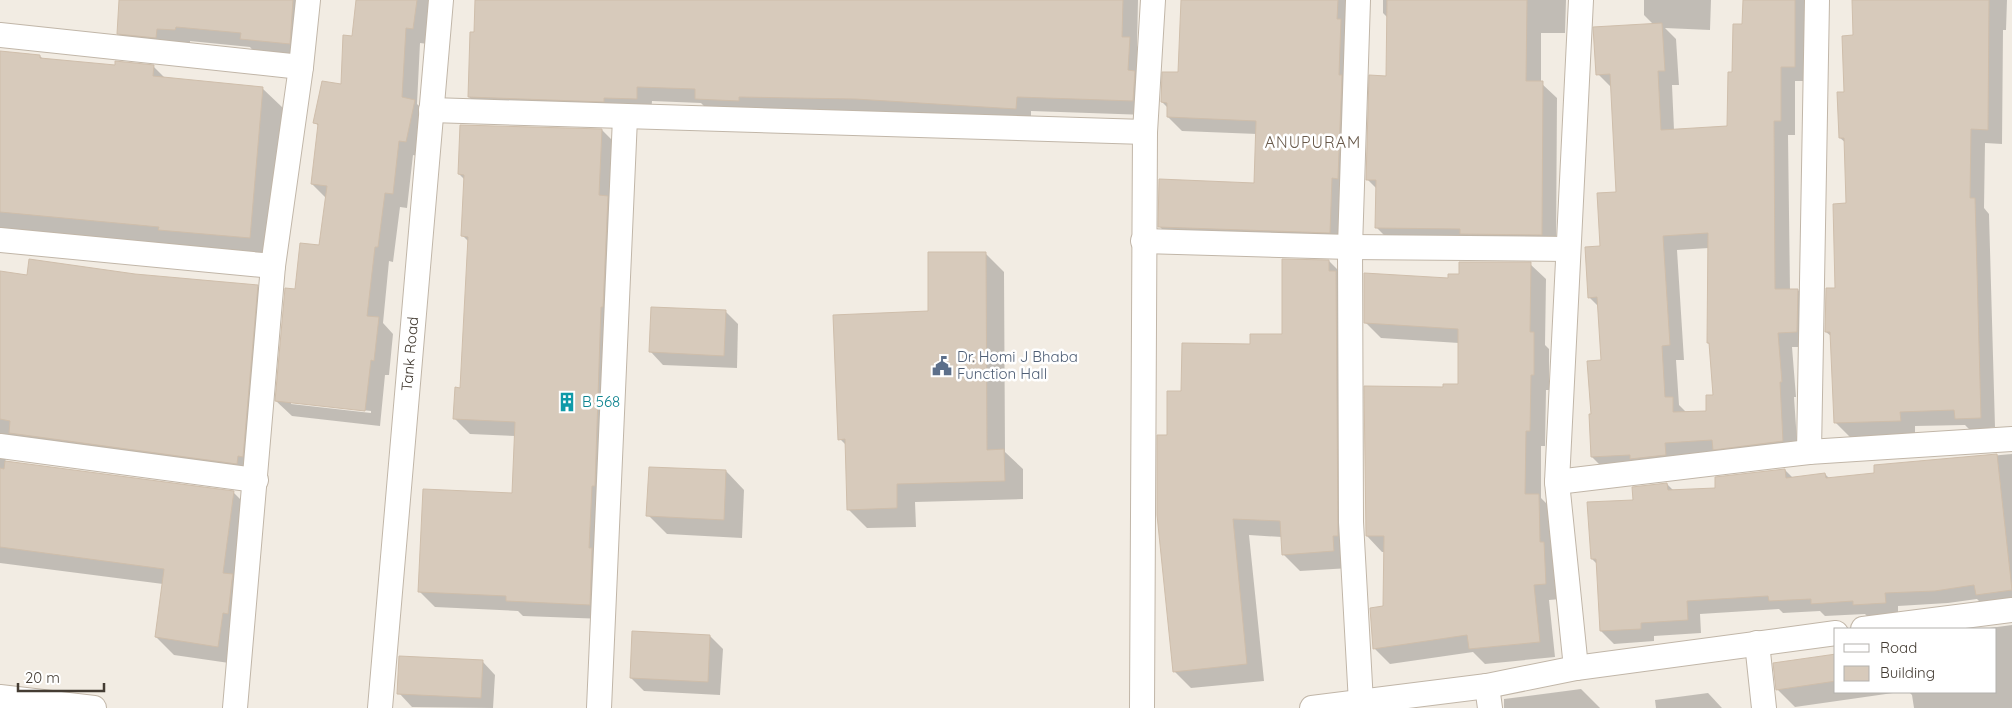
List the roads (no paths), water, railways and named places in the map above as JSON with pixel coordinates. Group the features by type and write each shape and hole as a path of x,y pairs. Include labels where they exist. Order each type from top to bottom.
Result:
{"street":[{"path":"235,708 273,266 301,67 308,0"},
{"name":"Tank Road","path":"380,708 441,0"},
{"path":"1142,708 1145,132 1154,0"},
{"path":"1358,0 1350,247 1351,522 1361,703"},
{"path":"1576,668 1557,482 1581,0"},
{"path":"1809,452 1817,0"},
{"path":"0,35 301,67"},
{"path":"431,110 625,118 1145,132"},
{"path":"599,708 625,118"},
{"path":"0,240 273,266"},
{"path":"1144,241 1350,247 1568,249"},
{"path":"1557,482 1809,452 2012,439"},
{"path":"0,446 256,480"},
{"path":"1871,628 2012,610"},
{"path":"1312,708 1361,703 1488,697 1576,668 1834,633"},
{"path":"1757,643 1764,708"},
{"path":"0,697 94,708"}],"place":[{"name":"Dr. Homi J Bhaba Function Hall","path":"942,366"},
{"name":"B 568","path":"567,402"}],"district":[{"name":"ANUPURAM","path":"1313,142"}]}
